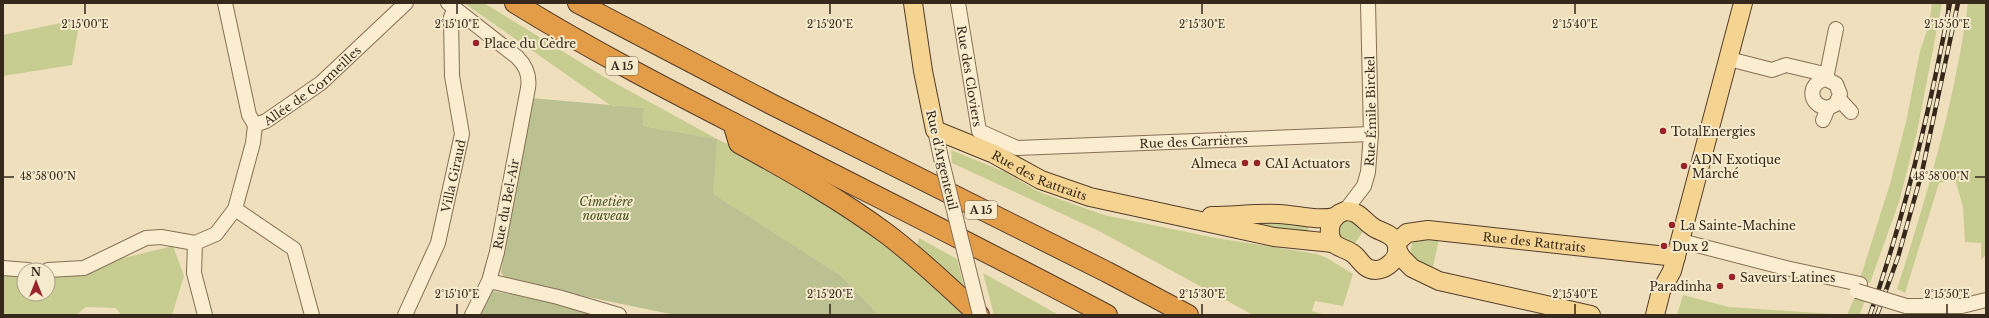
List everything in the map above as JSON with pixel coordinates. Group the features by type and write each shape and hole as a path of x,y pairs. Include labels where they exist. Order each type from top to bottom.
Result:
{"highway":[{"name":"A 15","path":"515,3 558,30 623,67 959,236 1107,315"},
{"name":"A 15","path":"578,3 773,105 1107,272 1188,315"},
{"path":"733,123 739,143 811,184 876,226 924,265 979,315"},
{"path":"1107,272 1200,315"}],"main road":[{"name":"Rue d'Argenteuil","path":"913,3 923,71 935,130"},
{"path":"1655,315 1661,291 1676,256 1744,3"},
{"name":"Rue des Rattraits","path":"935,130 994,154 1032,176 1090,197 1148,211 1274,237 1333,243"},
{"name":"Rue des Rattraits","path":"1148,211 1212,216 1281,214 1313,219 1340,214"},
{"path":"1540,315 1444,293 1400,274 1382,269 1368,268 1352,253 1333,243 1330,230 1331,224 1340,214 1359,214 1370,225 1391,236 1402,258 1412,268 1439,281 1591,315"},
{"name":"Rue des Rattraits","path":"1397,246 1407,233 1428,230 1676,256"},
{"path":"1382,269 1392,261 1397,246"},
{"path":"1668,315 1673,291 1676,256"}],"street":[{"path":"225,3 249,115 256,125"},
{"name":"Allée de Cormeilles","path":"195,243 216,234 235,209 253,143 256,125 266,121 321,82 406,3"},
{"name":"Rue des Cloviers","path":"958,3 979,131 1017,148"},
{"name":"Rue Émile Birckel","path":"1340,214 1361,191 1367,178 1371,134 1368,3"},
{"name":"Rue du Bel-Air","path":"452,5 523,63 528,76 528,88 497,252 488,281 472,315"},
{"name":"Villa Giraud","path":"405,315 438,243 462,134 452,76 452,5"},
{"path":"1729,59 1772,70 1786,65 1820,73 1826,80 1836,84 1840,89 1840,99 1825,114 1822,107 1816,104 1812,97 1812,90 1816,84 1826,80 1834,61 1836,29"},
{"path":"1840,99 1851,112"},
{"name":"Rue d'Argenteuil","path":"935,130 979,315"},
{"name":"Rue des Carrières","path":"1017,148 1371,134"},
{"path":"235,209 294,249 312,315"},
{"path":"56,270 84,268 146,238 161,236 195,243 194,273 205,315"},
{"path":"1676,256 1786,268 1916,306 1962,306 1986,300"},
{"path":"3,268 16,269"},
{"path":"488,281 558,297 619,315"},
{"path":"1962,306 1986,288"}],"green space":[{"path":"464,3 484,3 606,78 717,139 817,188 971,315 879,315 840,275 712,194 716,139 643,126 644,108 610,105"},
{"path":"1932,3 1942,3 1917,132 1899,202 1870,283 1860,279 1890,184 1906,122 1920,51 1929,25"},
{"path":"1968,3 1986,3 1986,254 1981,260 1981,243 1965,242 1963,207 1955,179 1939,183 1905,293 1897,289 1919,219 1948,112 1956,76"},
{"path":"80,19 72,65 3,76 3,35"},
{"name":"Cimetière nouveau","path":"531,98 644,108 643,126 717,139 713,194 840,275 879,315 675,315 506,280 501,272"},
{"path":"951,150 1005,172 1039,192 1104,215 1216,238 1317,254 1327,258 1353,274 1343,306 1315,301 1312,311 1326,315 1253,315 1099,231 952,163"},
{"path":"1213,219 1309,222 1307,236"},
{"path":"1351,219 1364,230 1353,246 1340,238 1339,232 1342,223"},
{"path":"919,238 957,259 966,294 917,249"},
{"path":"1423,238 1439,239 1432,272 1412,262 1410,253 1412,243"},
{"path":"173,246 184,276 172,315 121,315 116,308 86,307 76,315 3,315 3,270 16,271 16,302 56,302 56,273 65,272"},
{"path":"983,273 1059,315 994,315"},
{"path":"492,291 542,299 591,313 590,315 478,315 488,293"},
{"path":"1683,295 1729,307 1847,315 1677,315"},
{"path":"1855,296 1866,299 1859,315 1847,315"}],"railway":[{"path":"1870,315 1906,199 1934,82 1950,3"},
{"path":"1877,315 1898,257 1922,172 1958,3"}],"place":[{"name":"Place du Cèdre","path":"476,43"},
{"name":"TotalEnergies","path":"1663,131"},
{"name":"Almeca","path":"1245,163"},
{"name":"CAI Actuators","path":"1257,163"},
{"name":"ADN Exotique Marché","path":"1684,166"},
{"name":"La Sainte-Machine","path":"1672,225"},
{"name":"Dux 2","path":"1664,246"},
{"name":"Saveurs Latines","path":"1732,277"},
{"name":"Paradinha","path":"1720,286"}]}
